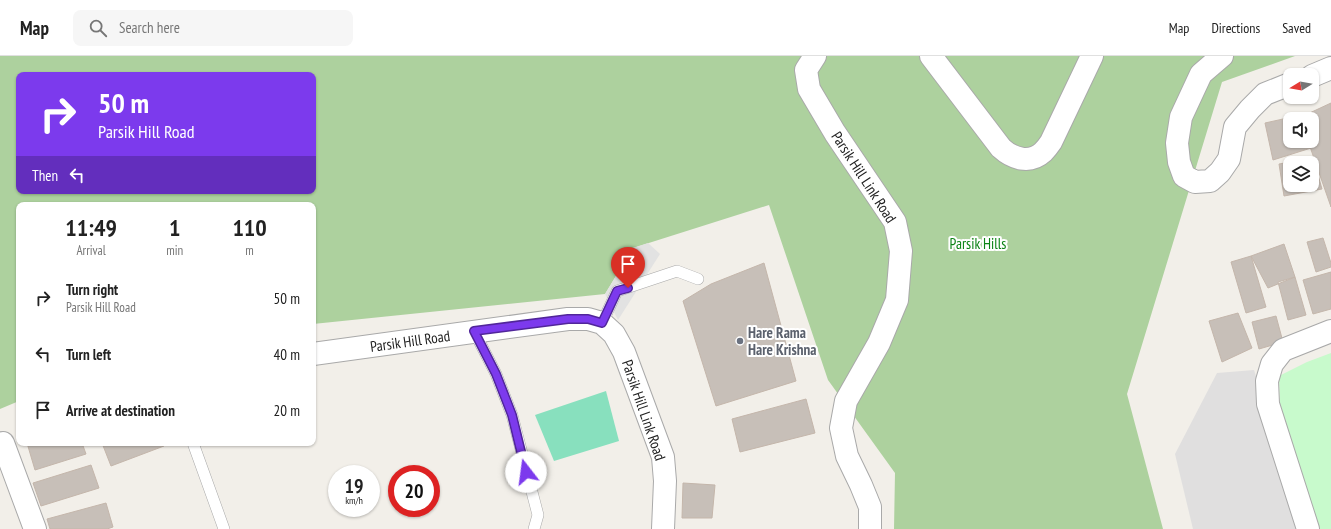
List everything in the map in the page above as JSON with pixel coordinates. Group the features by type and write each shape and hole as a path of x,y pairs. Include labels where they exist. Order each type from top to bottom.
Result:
{"street":[{"name":"Parsik Hill Link Road","path":"815,56 806,70 809,89 835,133 896,222 901,251 897,300 879,343 846,401 841,428 847,456 870,507 870,529"},
{"path":"931,56 1001,148 1009,156 1020,159 1033,158 1043,152 1051,142 1092,56"},
{"path":"1222,56 1201,74 1181,117 1177,143 1179,162 1184,176 1195,182 1210,181 1220,172 1229,159 1235,127 1265,94 1283,87"},
{"path":"1319,73 1331,68"},
{"name":"Parsik Hill Road","path":"316,354 568,319 588,319 602,323"},
{"name":"Parsik Hill Link Road","path":"602,323 614,334 624,352 663,458 665,481 663,529"},
{"path":"1308,529 1268,404 1266,380 1272,364 1283,350 1331,331"},
{"path":"8,441 35,529"}],"lane":[{"path":"602,323 617,291 677,271 698,279"},
{"path":"474,331 496,374 512,415 538,515 534,529"},
{"path":"194,446 224,529"}],"shaded area":[{"path":"648,243 660,254 618,320 605,294 633,248"},
{"path":"1254,370 1303,529 1193,529 1175,454 1217,373"}],"green space":[{"name":"Parsik Hills","path":"0,56 1295,56 1222,82 1127,394 1163,529 894,529 895,473 828,380 769,205 633,248 605,294 316,324 316,202 16,202 16,402 0,409"},
{"path":"1331,353 1331,529 1319,529 1280,408 1279,376 1307,362"},
{"path":"606,391 619,441 554,461 535,415"}],"building":[{"path":"1331,103 1331,207 1319,173 1319,156 1313,156 1310,148 1319,148 1319,112 1312,112"},
{"path":"1283,119 1283,148 1311,148 1273,160 1265,123"},
{"path":"1283,163 1283,190 1279,164"},
{"path":"1319,179 1322,189 1319,190"},
{"path":"1283,192 1306,192 1284,196"},
{"path":"1323,238 1331,267 1316,272 1307,242"},
{"path":"1284,244 1295,277 1268,288 1251,256"},
{"path":"1251,256 1266,307 1246,313 1231,262"},
{"name":"Hare Rama Hare Krishna","path":"764,263 796,381 716,406 683,301 711,284"},
{"path":"1331,272 1331,309 1313,314 1303,280"},
{"path":"1295,277 1306,315 1288,320 1278,282"},
{"path":"1238,313 1252,348 1222,362 1209,321"},
{"path":"1276,316 1283,342 1259,349 1252,322"},
{"path":"806,399 815,433 740,452 732,419"},
{"path":"28,446 83,446 86,454 35,470"},
{"path":"103,446 164,446 111,466"},
{"path":"91,465 99,488 41,506 33,483"},
{"path":"683,483 715,485 712,518 682,518"},
{"path":"106,503 113,527 107,529 50,529 47,519"}],"place":[{"name":"Hare Rama Hare Krishna","path":"740,341"}],"route":[{"path":"526,472 512,415 496,374 474,331 568,319 588,319 602,323 617,291 628,288"}]}
